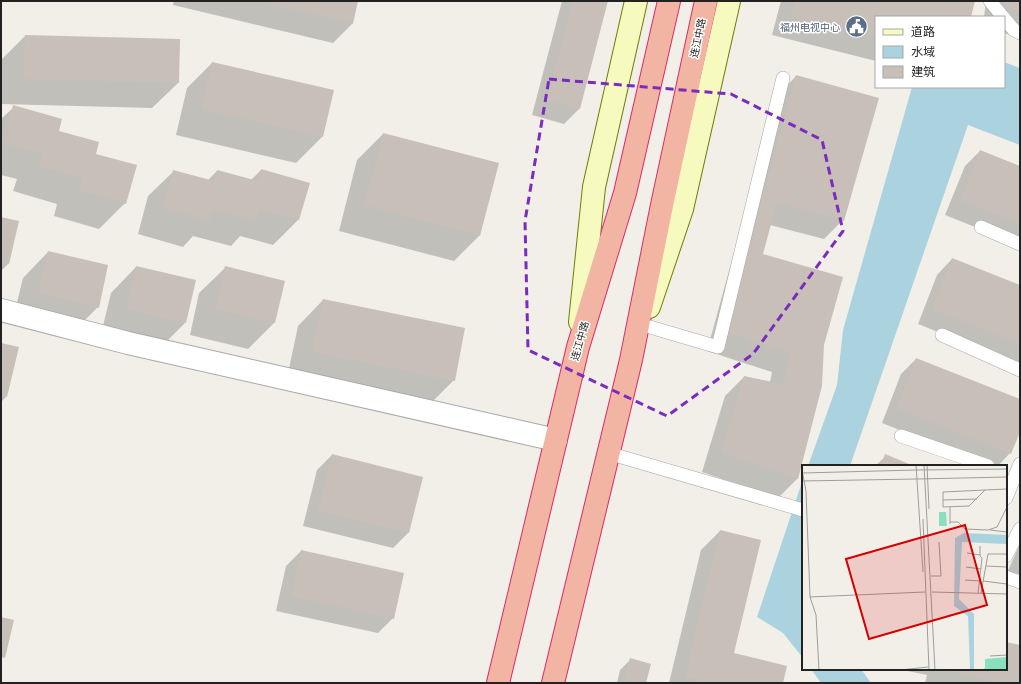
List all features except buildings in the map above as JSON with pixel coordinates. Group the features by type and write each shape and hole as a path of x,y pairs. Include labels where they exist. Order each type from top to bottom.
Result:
{"highway":[{"name":"连江中路","path":"498,683 578,347 625,193 669,1"},
{"name":"连江中路","path":"553,683 631,360 662,205 706,1"}],"main road":[{"path":"578,347 594,187 636,1"},
{"path":"631,360 682,209 729,1"}],"street":[{"path":"1,310 128,343 556,440"}],"lane":[{"path":"990,1 1003,16"},
{"path":"1005,18 1014,30 1020,33"},
{"path":"643,325 718,347 783,78"},
{"path":"981,227 1020,244"},
{"path":"942,335 1020,370"},
{"path":"901,436 985,465"},
{"path":"608,453 802,510"},
{"path":"1007,495 1014,471"},
{"path":"1007,554 1020,528"},
{"path":"1007,577 1020,582"}],"highlighted area":[{"path":"549,79 731,94 822,140 843,231 753,354 667,416 528,350 525,221"}],"water":[{"path":"1005,62 1020,68 1020,145 968,125 850,465 808,465 837,385 843,330 912,88 1005,88"},
{"path":"802,482 802,657 783,633 757,617"},
{"path":"812,670 862,670 871,683 821,683"}],"place":[{"name":"福州电视中心","path":"856,27"}]}
